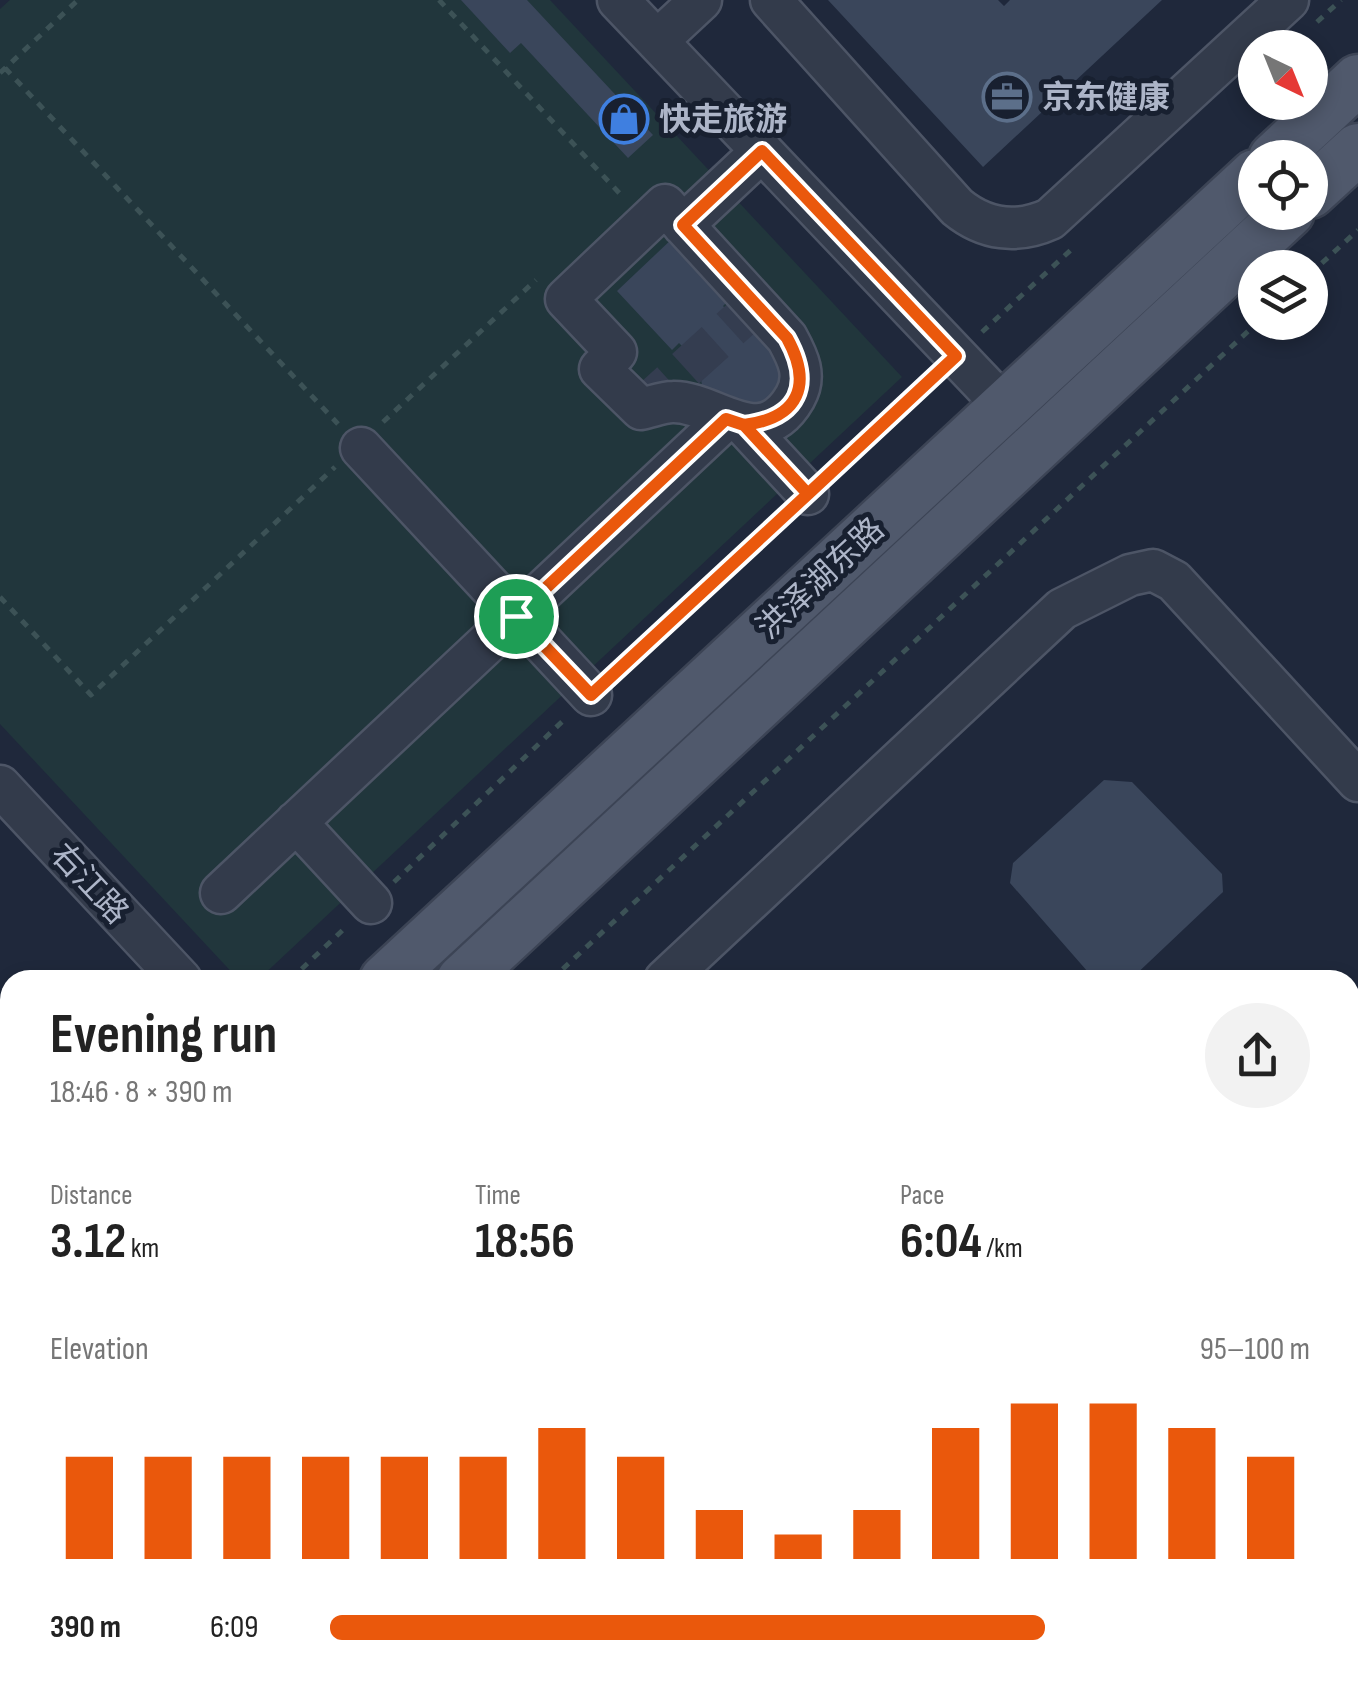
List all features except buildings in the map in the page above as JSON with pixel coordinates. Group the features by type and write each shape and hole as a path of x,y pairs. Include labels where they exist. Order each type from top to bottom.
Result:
{"main road":[{"path":"1293,140 1358,80"},
{"path":"1328,177 1358,149"},
{"name":"洪泽湖东路","path":"396,970 1238,191"},
{"name":"洪泽湖东路","path":"473,970 1271,230"}],"street":[{"path":"618,0 1005,407"},
{"path":"656,41 701,0"},
{"path":"773,1 957,206 986,225 1005,229 1050,218 1288,0"},
{"path":"683,225 762,151"},
{"path":"665,205 683,225 787,338 798,359 801,382 794,398 774,419 735,422 674,402 642,409 600,369 616,352 566,299 665,205"},
{"path":"735,422 808,494"},
{"path":"221,893 516,616 735,422"},
{"path":"359,447 591,695"},
{"path":"677,970 1062,609 1130,574 1152,570 1174,581 1358,781"},
{"name":"右江路","path":"0,786 171,970"},
{"path":"296,822 371,903"}],"path":[{"path":"78,0 2,71 359,447"},
{"path":"439,0 624,198"},
{"path":"1328,258 1358,230"},
{"path":"301,970 1084,237"},
{"path":"0,597 91,694 540,276"},
{"path":"562,970 1239,340"}],"green space":[{"path":"10,0 550,0 902,377 269,970 230,970 0,724 0,9"}],"tunnel":[{"path":"641,409 756,305"}],"place":[{"name":"京东健康","path":"1007,97"},
{"name":"快走旅游","path":"624,119"}],"route":[{"path":"516,616 591,695 808,494 744,425 774,419 794,398 801,382 798,359 787,338 683,225 762,151 956,356 808,494 744,425 726,419 516,616"}]}
